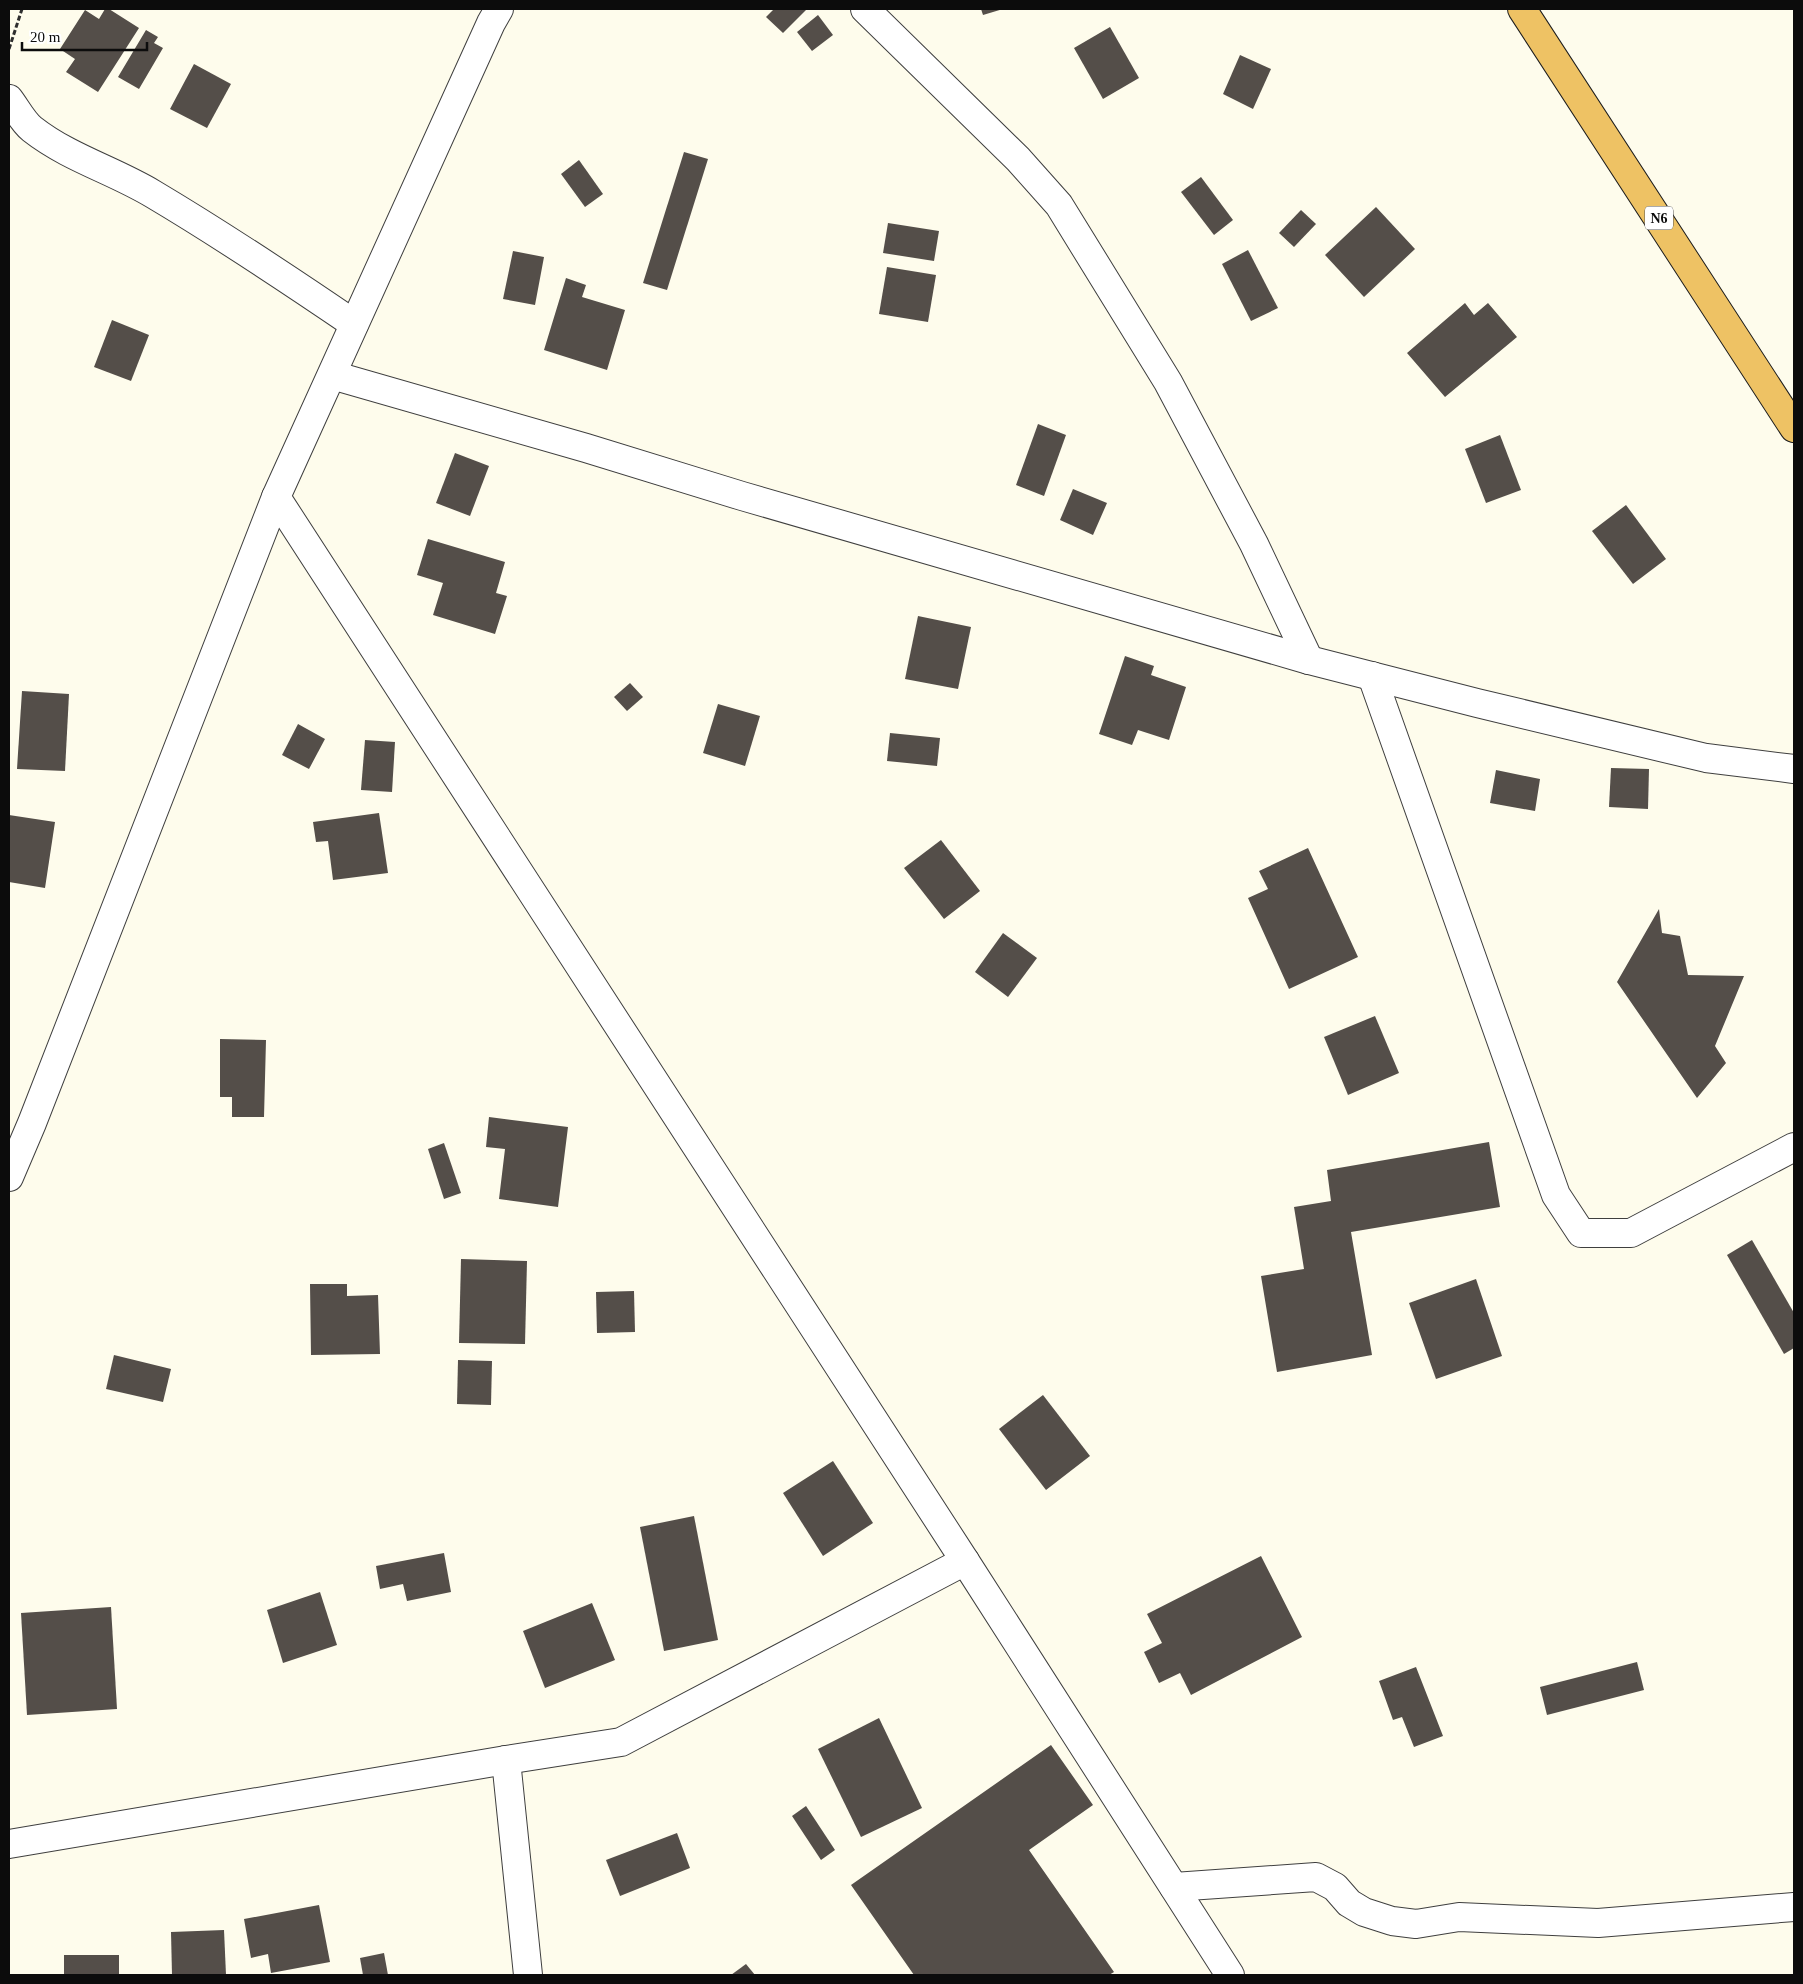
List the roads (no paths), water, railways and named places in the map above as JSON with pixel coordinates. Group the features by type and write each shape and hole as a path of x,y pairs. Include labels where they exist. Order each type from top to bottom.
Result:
{"highway":[{"name":"N6","path":"1522,9 1794,428"}],"street":[{"path":"9,1177 276,497 491,23 500,9"},
{"path":"865,9 1018,159 1059,205 1168,382 1254,544 1309,660"},
{"path":"9,99 31,128 81,159 143,188 185,213 269,266 354,324"},
{"path":"332,375 1309,660 1706,758 1794,769"},
{"path":"276,497 965,1561 1230,1975"},
{"path":"1372,676 1556,1195 1581,1233 1631,1233 1794,1147"},
{"path":"9,1844 622,1742 965,1561"},
{"path":"506,1760 528,1975"},
{"path":"1174,1887 1316,1877 1335,1887 1349,1903 1364,1912 1392,1921 1416,1924 1459,1917 1598,1923 1794,1908"}]}
